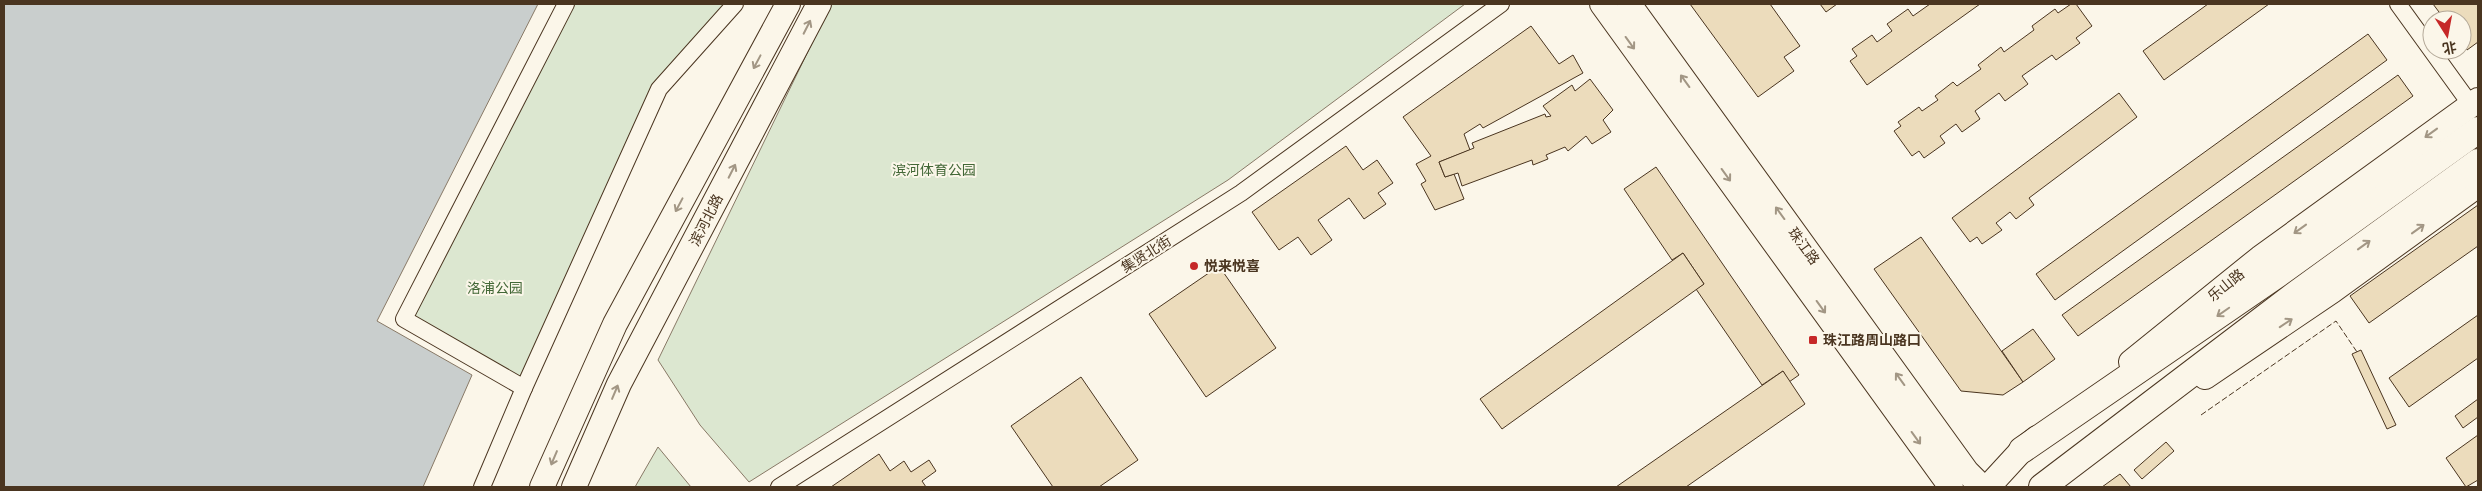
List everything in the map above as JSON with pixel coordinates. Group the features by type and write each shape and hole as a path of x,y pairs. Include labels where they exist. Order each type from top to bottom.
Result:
{"main road":[{"path":"542,487 566,429 615,324 788,4"},
{"name":"滨河北路","path":"574,487 619,384 819,4"},
{"name":"珠江路","path":"1602,4 1951,487"},
{"name":"珠江路","path":"1629,4 1950,448 1982,487"},
{"name":"乐山路","path":"1988,487 2022,450 2260,258 2474,102"},
{"path":"2022,450 2278,274 2478,130"},
{"path":"2042,487 2296,294 2478,162"},
{"path":"2042,487 2332,291 2478,185"}],"street":[{"path":"524,388 404,319 566,4"},
{"path":"482,487 524,388 659,89 735,4"},
{"name":"集贤北街","path":"779,487 1241,193 1501,4"},
{"path":"2398,4 2474,102"}],"green space":[{"name":"洛浦公园","path":"566,4 735,4 659,89 524,388 404,319"},
{"name":"滨河体育公园","path":"831,4 1465,4 1228,180 749,482 700,425 658,360"},
{"path":"658,447 691,487 635,487"}],"shaded area":[{"path":"4,4 538,4 377,321 472,375 423,487 4,487"}],"building":[{"path":"1690,4 1770,4 1800,46 1784,57 1794,71 1758,97"},
{"path":"1820,4 1837,4 1826,12"},
{"path":"1930,4 1980,4 1867,85 1850,61 1857,56 1852,49 1872,35 1877,42 1892,31 1887,24 1908,9 1913,16"},
{"path":"2071,4 2076,4 2092,26 2076,38 2080,43 2056,60 2052,55 2022,76 2028,84 2005,101 1999,93 1975,111 1980,119 1962,132 1956,124 1940,136 1945,143 1924,158 1919,151 1912,156 1894,131 1901,126 1898,122 1919,107 1922,111 1938,100 1935,96 1953,82 1957,86 1981,69 1978,65 2001,47 2004,52 2034,30 2032,26 2055,9 2058,13"},
{"path":"2208,4 2269,4 2164,80 2143,51"},
{"path":"2433,4 2478,4 2478,42 2472,46 2472,10 2438,10"},
{"path":"1531,26 1559,64 1573,55 1583,73 1483,128 1480,124 1464,134 1470,150 1439,162 1445,177 1454,174 1464,199 1435,210 1421,184 1426,181 1416,164 1431,156 1403,117"},
{"path":"2368,34 2387,60 2055,300 2036,274"},
{"path":"2398,75 2413,96 2078,336 2062,315"},
{"path":"1590,79 1613,110 1603,120 1611,132 1592,144 1586,136 1568,151 1565,147 1546,155 1548,159 1533,165 1532,160 1462,186 1458,173 1445,177 1439,162 1474,148 1472,143 1545,114 1546,117 1551,116 1543,106 1572,85 1575,91"},
{"path":"2119,93 2137,117 2029,198 2034,205 2016,219 2010,212 1996,223 2002,230 1982,244 1977,237 1970,242 1952,218"},
{"path":"1346,146 1363,170 1377,160 1393,183 1378,193 1386,204 1364,219 1349,198 1318,220 1332,240 1311,255 1298,237 1279,250 1252,212"},
{"path":"1656,167 1799,375 1789,382 1783,371 1762,385 1696,289 1704,284 1683,253 1672,260 1624,189"},
{"path":"2478,205 2478,246 2369,323 2350,296"},
{"path":"1921,237 2023,382 2003,395 1961,391 1874,269"},
{"path":"1683,253 1704,284 1502,429 1480,399"},
{"path":"1219,266 1276,348 1206,397 1149,314"},
{"path":"2478,315 2478,358 2409,407 2389,378"},
{"path":"2033,329 2055,359 2023,382 2002,351"},
{"path":"2361,350 2396,425 2387,429 2352,354"},
{"path":"1783,371 1805,404 1686,487 1616,487"},
{"path":"1081,377 1138,460 1099,487 1053,487 1011,426"},
{"path":"2478,399 2478,417 2463,428 2455,416"},
{"path":"2478,435 2478,480 2466,487 2446,458"},
{"path":"2166,442 2174,451 2142,479 2134,470"},
{"path":"879,454 890,471 904,461 911,472 929,460 936,471 922,481 926,487 831,487"},
{"path":"2120,474 2131,487 2102,487"}],"fence":[{"path":"2201,415 2336,321 2357,352"}],"place":[{"name":"悦来悦喜","path":"1194,266"},
{"name":"珠江路周山路口","path":"1813,340"}]}
